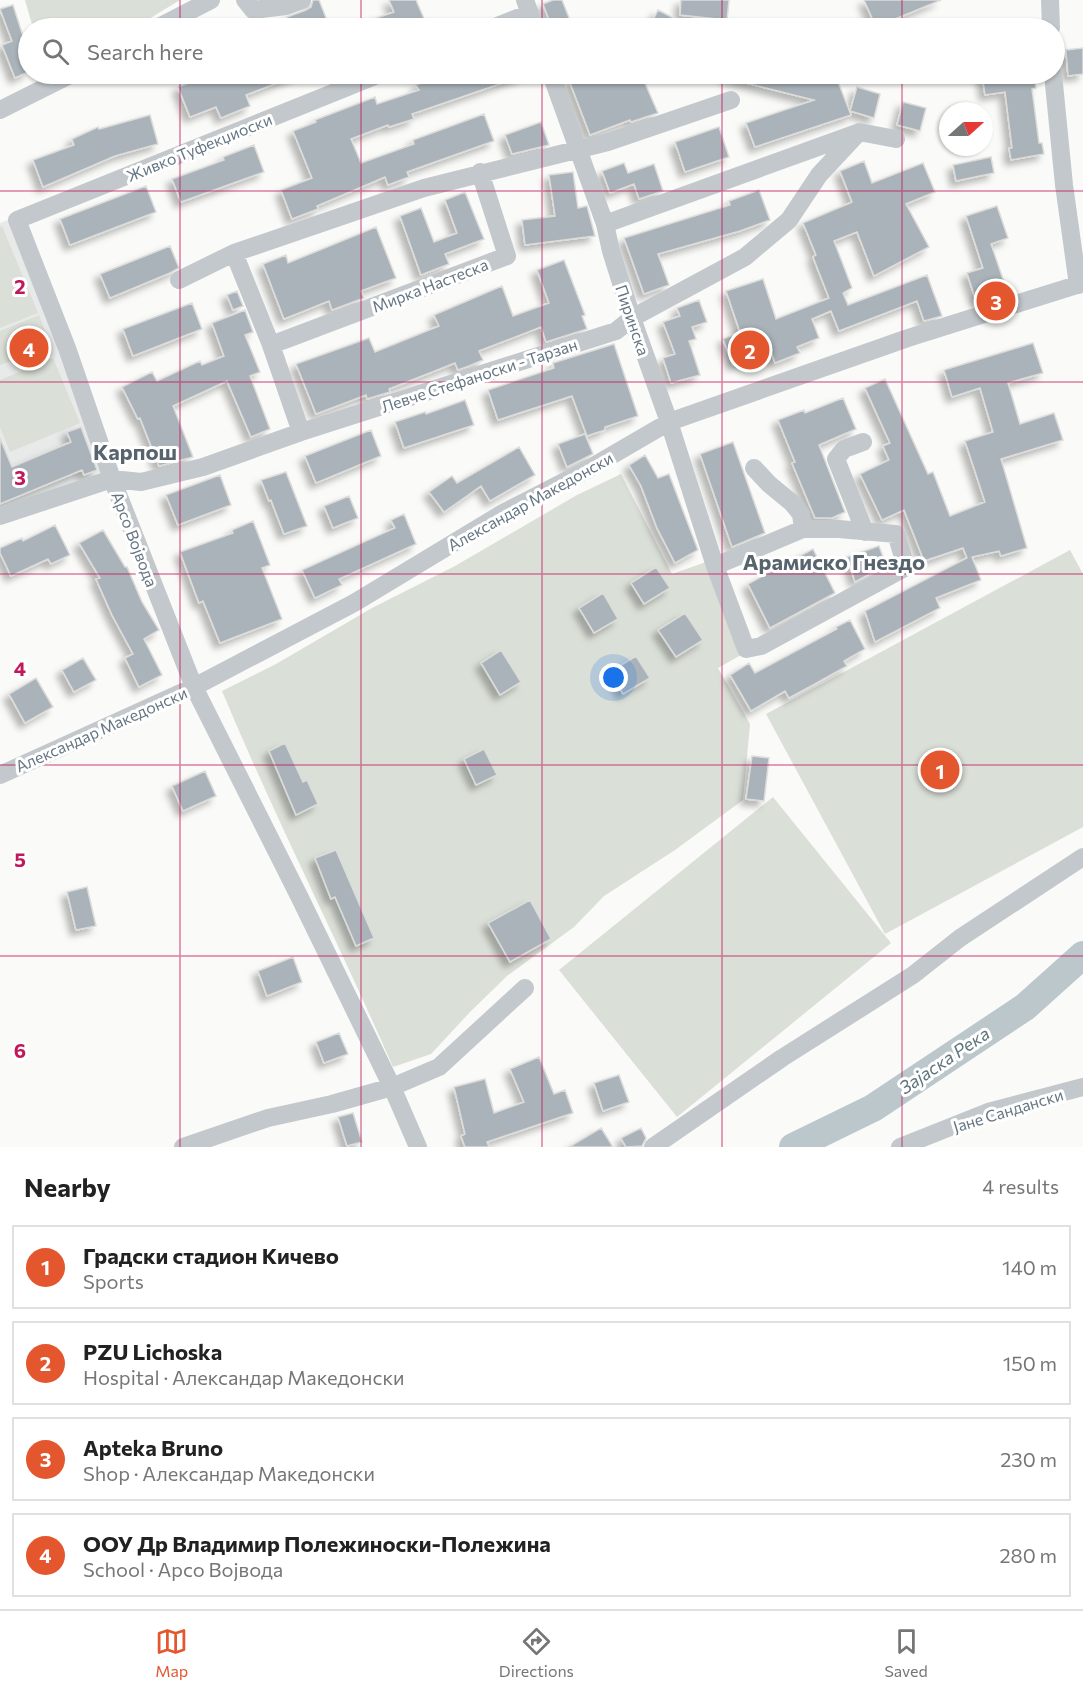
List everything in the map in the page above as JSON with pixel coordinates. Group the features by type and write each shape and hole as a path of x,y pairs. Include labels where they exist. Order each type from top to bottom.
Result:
{"street":[{"path":"176,18 211,0"},
{"path":"245,0 253,10 286,6 302,0"},
{"path":"1050,0 1051,18"},
{"path":"0,110 52,84"},
{"name":"Живко Туфекџиоски","path":"17,220 355,84"},
{"name":"Пиринска","path":"555,84 605,224 610,251 632,318 669,422 715,566 746,649 761,646 906,567 896,534 802,529 715,566"},
{"path":"1054,84 1064,185 1080,284"},
{"path":"179,280 234,253 424,188 480,172 608,142 731,100"},
{"path":"605,224 859,132 896,139"},
{"name":"Левче Стефаноски - Тарзан","path":"0,516 112,479 141,482 203,467 301,432 615,331 632,318 754,250 789,220 819,175 859,132"},
{"name":"Мирка Настеска","path":"271,345 507,256 480,172"},
{"name":"Арсо Војвода","path":"17,220 67,348 112,479 194,687 299,896 392,1087 418,1147"},
{"path":"234,253 271,345 301,432"},
{"name":"Александар Македонски","path":"0,775 194,687 354,603 503,513 585,471 669,422 908,338 1080,284"},
{"path":"863,442 844,449 836,459 866,532"},
{"path":"754,468 801,514 802,529"},
{"path":"653,1147 782,1058 913,975 960,938 1083,857"},
{"path":"183,1147 268,1118 332,1104 392,1087 439,1067 525,988"},
{"name":"Јане Сандански","path":"900,1147 988,1112 1083,1087"}],"shaded area":[{"path":"25,0 180,0 150,18 30,18"},
{"path":"8,220 108,472 0,508 0,223"},
{"path":"2,226 38,313 0,328 0,227"},
{"path":"39,315 51,347 0,365 0,331"},
{"path":"53,358 80,423 10,452 0,427 0,380"},
{"path":"621,474 672,574 706,562 741,655 718,668 750,724 743,800 675,850 604,896 574,927 507,976 431,1054 393,1067 263,786 222,691 276,664 372,608 455,566 577,495"},
{"path":"1070,550 1083,574 1083,827 885,934 766,714"},
{"path":"773,797 891,943 677,1117 559,970"}],"building":[{"path":"313,0 319,0 326,18 287,17 306,10 311,7"},
{"path":"389,0 416,0 424,18 376,18 394,12"},
{"path":"553,0 562,0 569,18 548,18 543,4"},
{"path":"681,0 729,0 727,18 680,15"},
{"path":"864,0 941,0 898,18 872,18"},
{"path":"13,5 18,20 18,77 15,78 2,45 12,41 0,9"},
{"path":"658,10 674,18 654,18"},
{"path":"1083,48 1083,74 1068,76 1066,50"},
{"path":"186,84 275,84 246,95 250,106 221,118 216,107 190,117 178,87"},
{"path":"500,84 412,114 414,119 389,127 388,125 351,139 361,163 414,144 413,140 484,114 494,141 407,172 409,177 388,185 385,177 292,219 281,190 312,178 293,131 375,97 377,104 419,90 416,85"},
{"path":"571,84 645,84 658,113 631,122 630,120 590,135"},
{"path":"750,84 839,84 851,115 755,147 746,123 814,100"},
{"path":"983,84 1035,84 1036,88 1032,89 1039,143 1042,143 1044,154 1011,160 1009,148 1012,148 1005,92 985,95"},
{"path":"857,87 880,94 874,118 850,111"},
{"path":"903,102 926,108 920,131 897,125"},
{"path":"150,115 158,144 115,156 43,187 33,160 74,145 72,139 98,127 99,129"},
{"path":"541,122 549,145 512,154 505,135"},
{"path":"719,127 729,157 685,172 675,142"},
{"path":"254,145 264,172 181,202 172,179 224,160 223,157"},
{"path":"991,157 994,173 956,181 953,165"},
{"path":"864,161 872,183 923,163 935,192 906,204 929,247 874,276 857,232 834,241 852,288 843,293 848,305 927,275 942,316 924,321 917,301 839,331 831,311 812,319 819,338 797,347 800,353 775,363 771,351 733,365 723,339 740,332 726,291 763,279 776,319 829,298 813,257 816,255 803,223 852,202 840,171"},
{"path":"624,163 628,173 654,164 663,191 639,199 634,184 610,193 602,171"},
{"path":"573,172 578,208 587,206 595,236 525,245 522,220 555,216 549,175"},
{"path":"146,186 156,212 70,245 60,219"},
{"path":"759,190 770,220 740,231 658,254 669,285 644,294 624,238 730,205 729,201"},
{"path":"465,192 484,239 445,254 449,264 421,275 400,216 421,208 434,242 457,233 445,200"},
{"path":"997,206 1008,238 991,244 1007,291 976,301 967,273 983,268 966,216"},
{"path":"376,227 396,278 361,291 364,298 332,310 329,301 284,319 263,264 286,255 288,263"},
{"path":"170,246 179,268 110,298 100,274"},
{"path":"564,260 585,315 582,316 587,329 546,342 541,327 479,351 483,360 469,366 458,370 455,363 389,389 390,392 367,399 366,395 316,414 296,364 369,338 375,352 439,326 434,315 502,286 513,316 549,303 537,270"},
{"path":"237,291 243,306 233,310 227,295"},
{"path":"699,300 707,322 692,327 696,339 689,341 700,375 671,383 663,358 675,354 663,322 680,316 677,308"},
{"path":"192,303 202,329 133,356 123,329"},
{"path":"245,310 253,332 245,335 260,372 250,376 270,429 251,437 227,381 173,406 193,457 159,466 140,418 138,419 122,387 152,372 157,381 200,361 202,365 224,356 212,323"},
{"path":"1033,343 1043,373 1008,383 1020,424 1054,413 1063,440 1001,459 1027,548 1001,556 999,551 972,557 981,580 936,598 940,608 875,642 865,611 967,558 963,548 924,561 904,510 882,520 860,474 889,460 883,446 890,443 865,388 885,379 928,474 933,472 950,516 985,502 965,441 993,432 980,388 952,397 944,370"},
{"path":"614,344 638,416 605,427 605,430 587,436 572,396 498,420 488,390 554,368 553,363"},
{"path":"843,398 856,429 819,445 845,512 832,518 815,518 792,463 795,462 778,420 804,410 805,413"},
{"path":"465,400 474,425 404,448 395,422"},
{"path":"81,427 97,470 84,475 82,470 0,504 0,438 12,467 71,442 67,432"},
{"path":"371,430 381,456 316,483 305,456"},
{"path":"585,434 593,454 567,467 558,444"},
{"path":"733,442 765,533 732,547 700,454"},
{"path":"519,447 535,475 490,501 481,486 444,512 429,492 452,476 457,483"},
{"path":"645,455 658,478 669,474 698,550 675,563 657,528 641,486 629,465"},
{"path":"286,472 307,526 284,534 261,480"},
{"path":"220,475 231,505 178,525 166,495"},
{"path":"349,496 358,518 333,528 324,506"},
{"path":"404,514 416,544 339,579 342,585 315,598 302,570 395,528 391,520"},
{"path":"253,521 270,565 262,568 282,619 220,643 203,601 199,603 180,552 233,533 232,530"},
{"path":"55,525 70,555 51,564 48,559 11,576 0,553 0,548 22,538 23,541"},
{"path":"103,530 127,567 142,602 159,630 144,639 162,675 139,687 125,658 133,654 96,579 100,578 79,543"},
{"path":"879,546 886,565 855,582 847,557"},
{"path":"813,549 835,593 770,628 748,584"},
{"path":"656,567 670,588 644,604 631,583"},
{"path":"603,593 618,619 594,633 579,608"},
{"path":"685,613 703,640 676,657 658,630"},
{"path":"850,620 865,649 844,661 847,666 789,698 785,691 751,711 730,675 749,663 755,673"},
{"path":"501,650 521,682 500,695 481,663"},
{"path":"636,656 650,678 623,694 610,672"},
{"path":"83,658 96,680 74,692 62,670"},
{"path":"36,678 53,707 25,723 9,694"},
{"path":"285,743 303,782 307,780 318,804 296,815 269,751"},
{"path":"484,749 497,775 476,785 464,759"},
{"path":"752,756 769,758 764,801 746,799"},
{"path":"205,771 216,796 183,811 172,786"},
{"path":"336,850 374,938 356,946 335,897 331,899 315,858"},
{"path":"87,887 96,926 76,930 67,892"},
{"path":"530,900 551,939 510,962 488,923"},
{"path":"293,957 302,982 267,996 258,971"},
{"path":"339,1033 348,1054 324,1063 316,1042"},
{"path":"539,1057 554,1094 565,1090 573,1113 487,1142 489,1147 465,1147 461,1136 465,1134 454,1087 485,1079 494,1113 524,1102 510,1069"},
{"path":"619,1075 629,1102 603,1111 594,1083"},
{"path":"353,1113 362,1142 347,1146 338,1117"},
{"path":"601,1128 613,1147 569,1147"},
{"path":"641,1128 646,1138 642,1146 626,1147 621,1138"}],"waterway":[{"name":"Зајаска Река","path":"793,1147 873,1108 1025,1007 1083,955"}],"place":[{"name":"Apteka Bruno","path":"996,301"},
{"name":"ООУ Др Владимир Полежиноски-Полежина","path":"29,348"},
{"name":"PZU Lichoska","path":"750,350"},
{"name":"Градски стадион Кичево","path":"940,770"}],"district":[{"name":"Карпош","path":"135,451"},
{"name":"Арамиско Гнездо","path":"834,561"}]}
